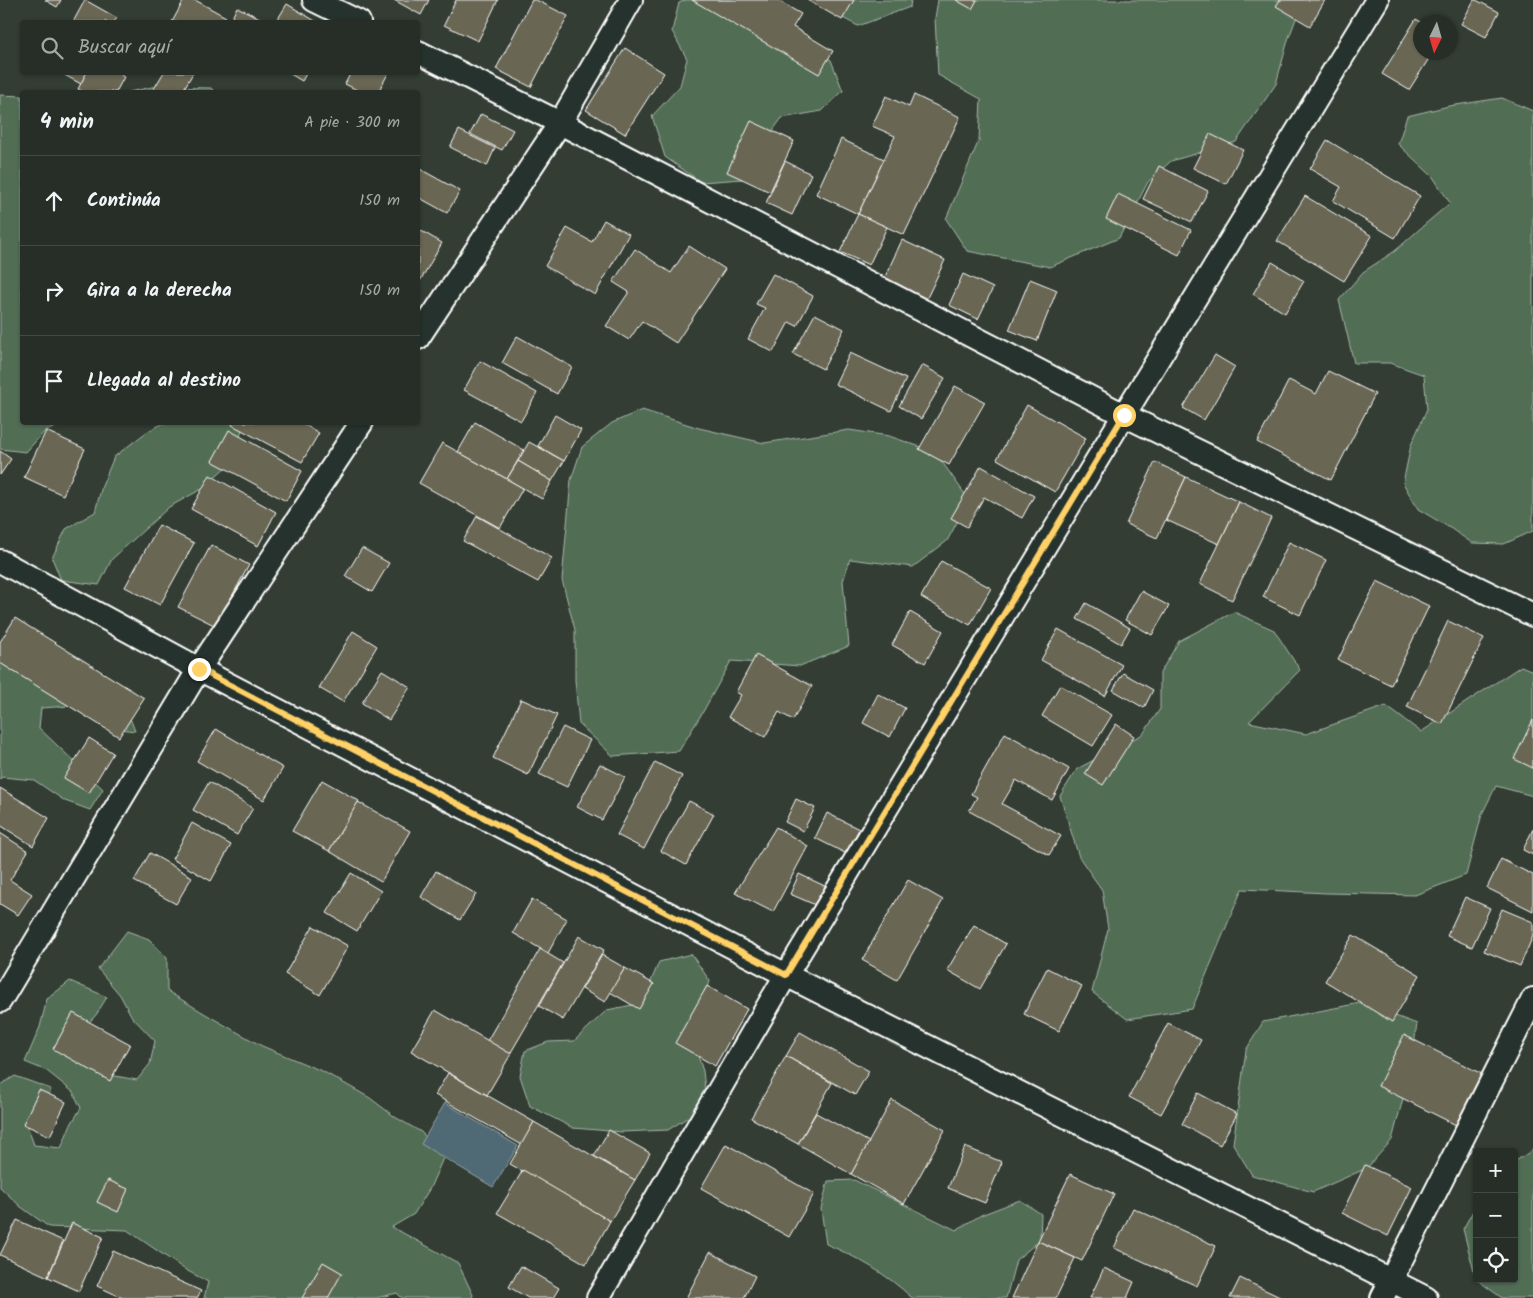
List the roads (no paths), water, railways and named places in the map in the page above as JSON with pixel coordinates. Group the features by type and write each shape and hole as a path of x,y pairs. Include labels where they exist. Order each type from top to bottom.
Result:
{"street":[{"path":"314,0 355,20"},
{"path":"420,335 560,123 631,0"},
{"path":"598,1298 786,975 1377,0"},
{"path":"420,53 560,123 1124,415 1533,615"},
{"path":"0,1001 199,669 360,425"},
{"path":"0,561 199,669 1387,1289 1426,1298"},
{"path":"1387,1289 1533,999"}],"water":[{"path":"445,1103 518,1146 493,1187 421,1144"}]}
